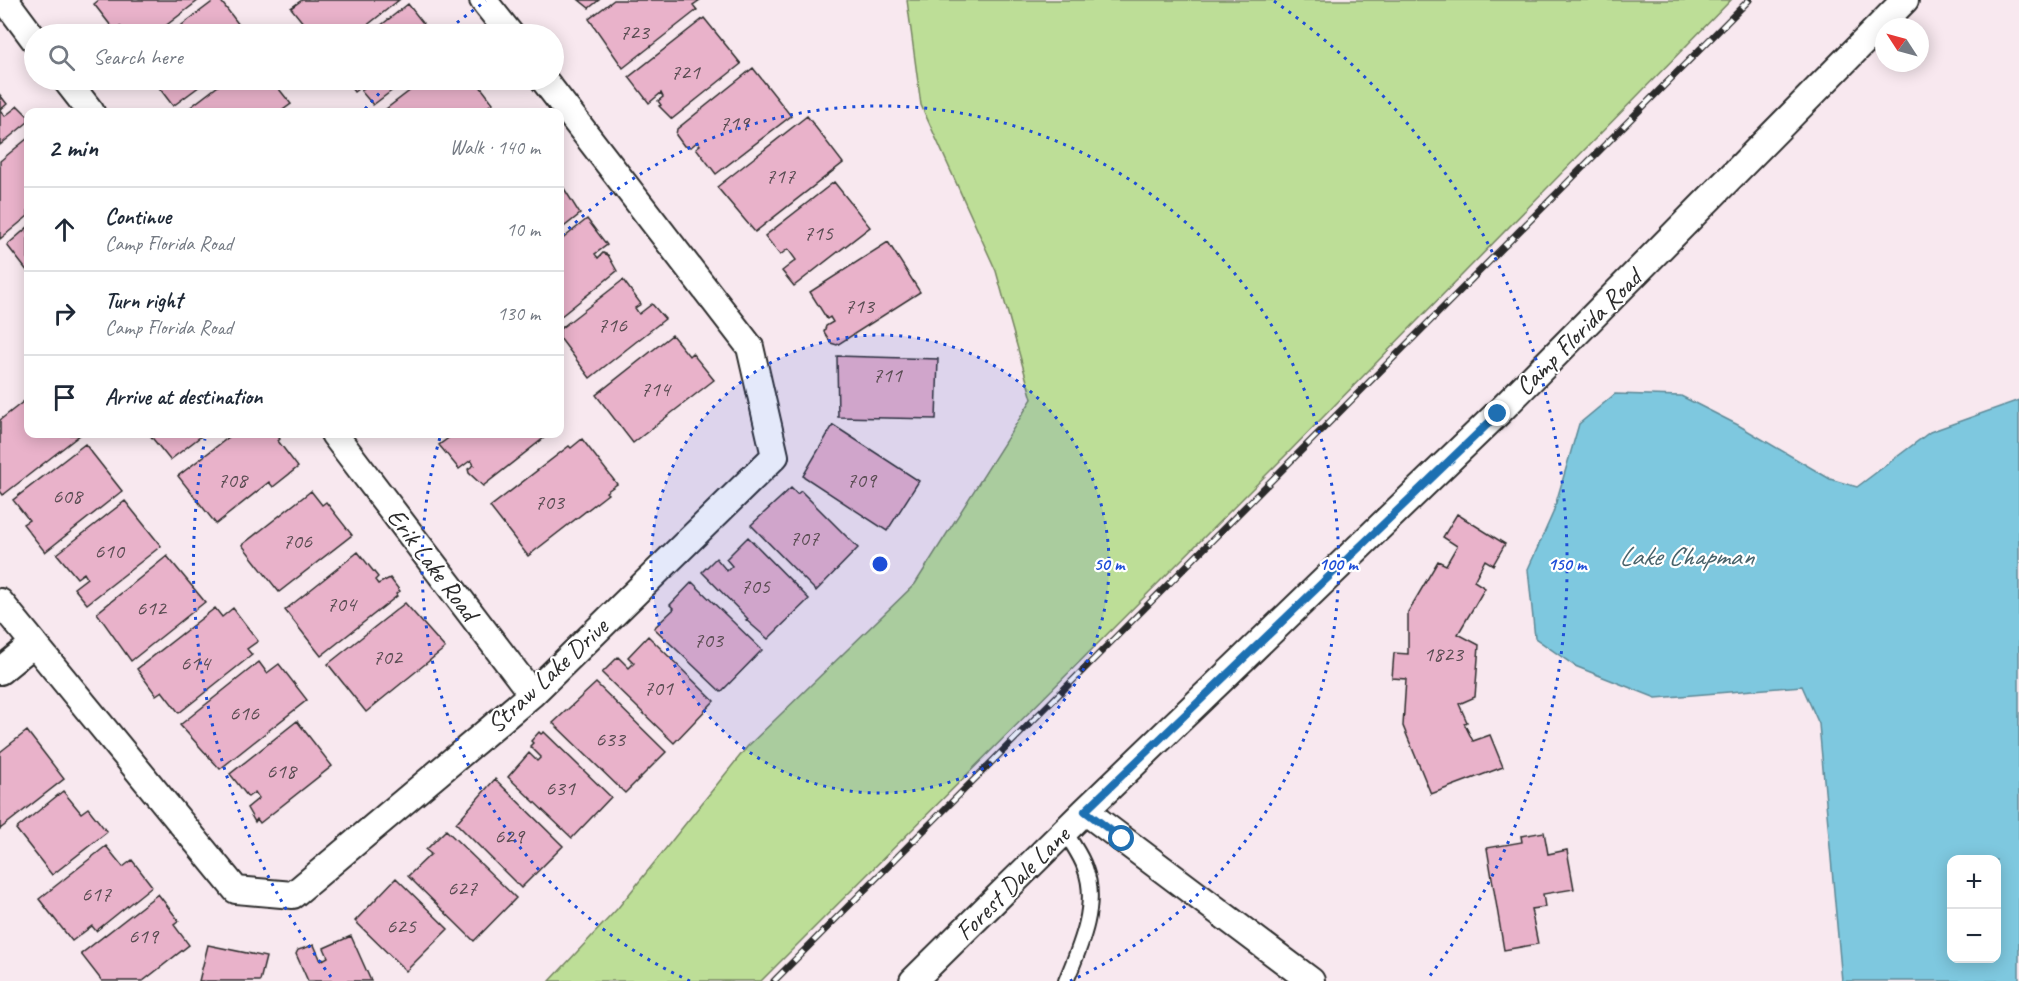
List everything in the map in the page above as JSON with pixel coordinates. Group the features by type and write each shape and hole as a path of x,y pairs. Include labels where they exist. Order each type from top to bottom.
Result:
{"street":[{"path":"5,0 24,26"},
{"path":"483,0 502,24"},
{"name":"Camp Florida Road","path":"1085,811 1498,414 1905,0"},
{"path":"74,90 88,108"},
{"name":"Straw Lake Drive","path":"0,602 32,645 236,890 293,895 532,694 775,456 750,347 552,90"},
{"name":"Erik Lake Road","path":"337,438 532,694"},
{"path":"0,670 32,645"},
{"path":"1085,811 1311,981"},
{"name":"Forest Dale Lane","path":"913,981 1085,811"}],"lane":[{"path":"1065,831 1086,868 1090,893 1086,927 1066,981"}],"green space":[{"path":"907,0 1731,0 1285,456 761,981 550,981 618,908 747,747 915,584 1032,399 996,271 921,105"}],"water":[{"name":"Lake Chapman","path":"1615,394 1681,396 1738,425 1830,479 1857,487 1930,432 2019,400 2019,981 1842,981 1819,724 1802,686 1656,698 1575,666 1535,638 1528,569 1553,513 1579,424"}],"building":[{"path":"99,0 199,0 168,24 110,24 94,4"},
{"path":"215,0 220,0 238,24 183,24"},
{"path":"302,0 399,0 369,24 304,24 291,8"},
{"path":"579,0 599,0 589,8"},
{"path":"614,0 700,0 693,5 697,10 623,68 589,19"},
{"path":"408,4 424,24 383,24"},
{"path":"704,18 741,64 672,119 659,106 661,105 658,101 663,97 661,93 649,103 629,77"},
{"path":"753,68 791,116 716,174 696,148 700,145 697,142 691,147 684,146 676,135 677,129"},
{"path":"161,90 195,90 173,106"},
{"path":"213,90 280,90 291,104 286,108 189,108"},
{"path":"362,90 393,90 373,105 361,91"},
{"path":"411,90 483,90 493,103 486,108 387,108"},
{"path":"0,95 7,104 0,110"},
{"path":"18,106 24,112 24,125 0,145 0,110 5,116"},
{"path":"807,116 843,163 755,232 717,187"},
{"path":"24,141 24,219 0,239 0,161"},
{"path":"834,182 870,227 794,286 782,271 796,260 788,249 780,255 765,236"},
{"path":"564,188 580,214 564,227"},
{"path":"587,219 607,245 595,254 598,258 603,253 608,255 617,271 564,314 564,238"},
{"path":"24,230 24,267 7,245"},
{"path":"888,242 920,292 837,345 831,343 824,332 826,326 833,322 830,317 827,319 810,292"},
{"path":"623,280 641,304 635,308 639,314 652,304 665,319 590,378 564,343 564,326"},
{"path":"672,335 689,356 692,353 714,380 633,443 596,395"},
{"path":"837,356 938,359 936,419 838,417"},
{"path":"24,401 24,438 76,438 3,495 0,491 0,420"},
{"path":"833,425 919,481 887,531 803,476"},
{"path":"152,438 199,438 170,460"},
{"path":"228,438 279,438 278,441 298,467 273,487 269,482 216,524 178,476"},
{"path":"449,438 544,438 483,486 469,473 468,469 474,465 471,460 459,469 439,445"},
{"path":"582,439 617,484 606,492 608,494 528,556 490,507 569,446 571,448"},
{"path":"85,444 122,491 45,552 23,524 29,520 13,500"},
{"path":"791,488 797,494 801,491 858,548 816,591 751,525"},
{"path":"311,491 322,505 326,502 352,535 279,592 242,545"},
{"path":"125,501 161,546 87,604 74,588 87,578 84,573 77,578 57,554"},
{"path":"1457,514 1505,544 1493,565 1485,560 1474,581 1485,588 1458,634 1479,645 1475,697 1459,704 1467,722 1464,723 1473,741 1490,735 1503,767 1431,794 1403,726 1406,679 1392,678 1394,653 1408,654 1408,612 1438,561 1446,565 1457,546 1443,537"},
{"path":"748,537 809,599 768,639 746,620 748,619 702,572 716,558 727,571 732,566 726,559"},
{"path":"358,552 378,577 375,580 378,584 390,578 400,591 396,594 397,596 321,656 285,610"},
{"path":"167,556 205,602 131,661 97,613"},
{"path":"692,582 762,650 721,692 654,628 674,609 670,605"},
{"path":"405,603 445,648 366,712 328,664"},
{"path":"215,608 222,617 233,608 258,641 247,649 252,655 179,713 162,691 156,695 137,669"},
{"path":"648,636 714,701 674,743 602,673 618,657 629,668 634,663 628,657"},
{"path":"259,662 267,673 279,664 307,700 220,769 180,725"},
{"path":"596,683 666,752 625,793 553,723"},
{"path":"297,721 332,766 260,823 257,819 255,822 247,808 259,798 255,792 248,797 230,774"},
{"path":"27,731 64,779 0,829 0,752"},
{"path":"539,732 541,734 544,732 611,797 572,838 508,777 529,753 537,761 541,757 530,746 533,743 531,741"},
{"path":"495,779 563,846 521,888 456,823"},
{"path":"63,791 81,813 88,808 107,832 52,875 16,829"},
{"path":"446,830 516,898 474,941 408,876 431,854 426,850"},
{"path":"1544,832 1548,854 1567,850 1574,889 1543,894 1545,907 1531,909 1538,944 1504,950 1487,848 1522,842 1521,836"},
{"path":"106,846 123,867 132,860 152,886 96,931 92,926 72,941 39,899"},
{"path":"396,878 448,929 406,971 355,921"},
{"path":"158,894 179,921 174,925 189,945 143,981 102,981 81,954"},
{"path":"351,936 371,981 308,981 296,954 298,950 314,945 321,961 328,957 324,948"},
{"path":"208,945 266,957 260,981 199,981"}],"railway":[{"path":"774,981 1749,0"}],"route":[{"path":"1122,839 1085,811 1498,414"}]}
